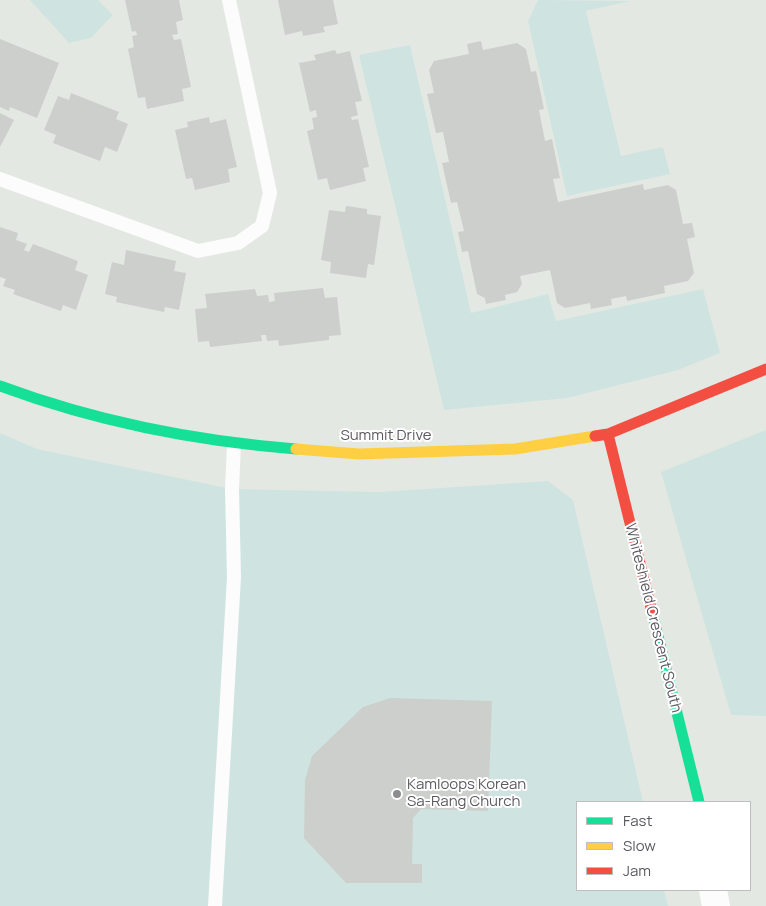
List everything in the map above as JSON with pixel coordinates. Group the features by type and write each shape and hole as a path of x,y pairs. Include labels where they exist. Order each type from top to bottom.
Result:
{"main road":[{"name":"Summit Drive","path":"0,386 48,404 157,432 234,444 359,454 515,448 608,434 766,369"},
{"name":"Whiteshield Crescent South","path":"608,434 698,801"}],"street":[{"path":"713,891 716,906"}],"lane":[{"path":"0,179 198,251 238,243 262,226 270,193 229,0"},
{"path":"214,906 234,577 232,489 234,444"}],"shaded area":[{"path":"30,0 98,0 113,15 91,38 69,43"},
{"path":"538,0 630,1 586,11 621,156 663,147 670,174 567,196 528,21"},
{"path":"410,45 471,313 548,294 556,321 703,289 720,353 678,370 567,398 444,410 359,55"},
{"path":"766,430 766,716 731,715 661,472"},
{"path":"0,433 37,449 232,489 379,492 548,481 573,500 643,801 576,801 576,891 664,891 668,906 0,906"}],"building":[{"path":"125,0 179,0 183,20 176,22 178,34 172,35 174,40 181,39 191,87 182,89 184,101 147,109 145,97 138,98 128,49 134,47 132,36 137,35 136,31 132,32"},
{"path":"278,0 333,0 338,24 323,27 325,32 303,36 302,31 285,35"},
{"path":"0,39 59,63 37,118 10,107 9,111 0,107"},
{"path":"481,41 483,50 517,43 526,49 531,72 536,71 544,109 539,110 545,141 552,139 560,178 553,179 558,202 643,184 644,190 668,185 676,190 683,224 692,223 695,237 687,239 694,273 688,281 664,286 665,293 627,301 626,296 611,299 612,305 591,309 590,303 565,308 557,303 550,270 520,276 522,284 517,292 505,295 506,300 486,304 485,298 477,294 468,251 462,252 458,232 464,231 457,202 451,203 442,163 449,162 443,132 436,133 427,94 434,93 429,70 434,61 469,54 467,44"},
{"path":"335,50 337,54 350,51 362,101 355,102 358,115 351,117 352,120 358,119 369,167 363,168 366,181 330,190 327,178 318,180 307,131 314,129 312,118 317,117 316,110 310,112 299,63 316,60 314,55"},
{"path":"71,93 119,112 116,119 128,124 117,152 105,147 100,161 53,143 56,135 44,130 58,96 69,100"},
{"path":"0,113 14,120 0,147"},
{"path":"209,117 210,123 226,119 237,167 228,169 230,182 195,190 192,178 186,179 175,130 188,127 187,122"},
{"path":"346,206 367,209 367,214 381,216 374,265 368,264 366,278 330,273 331,262 321,260 329,210 345,212"},
{"path":"0,227 18,233 16,240 27,244 24,250 29,252 33,244 78,261 75,270 88,275 76,310 63,305 61,311 13,294 15,290 3,286 6,279 0,277"},
{"path":"126,250 176,261 174,271 186,273 179,310 165,307 164,312 116,302 117,297 105,294 112,262 124,265"},
{"path":"323,288 325,298 337,297 341,335 329,336 329,340 279,346 278,340 267,341 266,335 261,335 262,341 210,347 209,341 198,342 195,309 207,308 205,294 255,289 257,296 268,295 269,302 275,301 274,293"},
{"name":"Kamloops Korean Sa-Rang Church","path":"390,698 492,701 488,811 421,809 413,818 412,864 422,864 422,883 346,883 304,838 305,780 312,756 363,707"}],"traffic: fast":[{"path":"0,386 73,410 146,428 220,441 296,449"},
{"path":"653,616 699,801"}],"traffic: slow":[{"path":"296,449 359,454 515,449 595,436"}],"traffic: jam":[{"path":"595,436 608,434 766,369"},
{"path":"608,434 653,616"}],"place":[{"name":"Kamloops Korean Sa-Rang Church","path":"397,794"}]}
